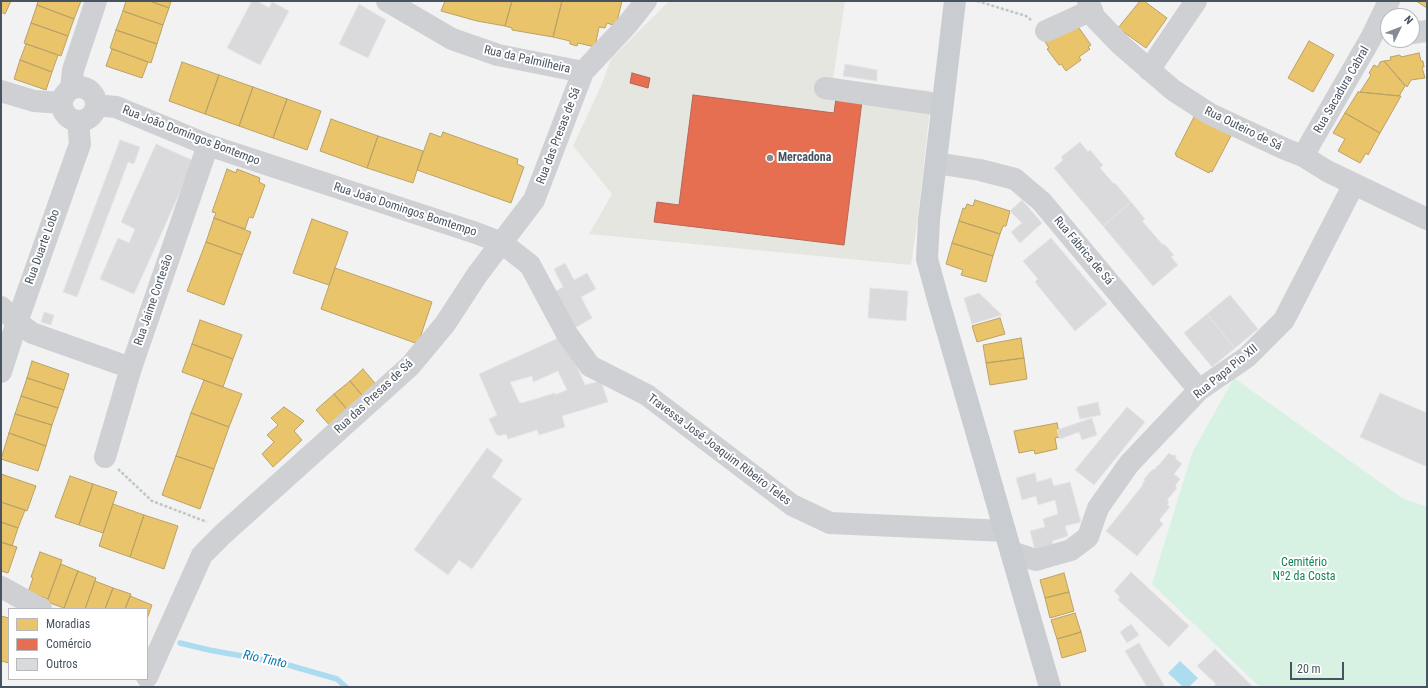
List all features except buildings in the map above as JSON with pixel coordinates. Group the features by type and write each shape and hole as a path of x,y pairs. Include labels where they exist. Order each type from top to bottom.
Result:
{"main road":[{"path":"955,1 929,220 927,259 1050,687"}],"street":[{"path":"1,91 34,101 66,95 83,87 93,93 96,99 96,105 92,115 78,121 73,120 64,113 66,95 73,70 96,1"},
{"name":"Rua da Palmilheira","path":"394,3 452,39 465,44 498,55 584,72 627,25 646,1"},
{"path":"1149,70 1196,1"},
{"path":"1046,31 1090,6"},
{"name":"Rua Outeiro de Sá","path":"1090,6 1095,18 1120,45 1173,90 1210,114 1285,149 1304,156 1327,171 1427,219"},
{"name":"Rua Sacadura Cabral","path":"1304,156 1380,37"},
{"name":"Rua das Presas de Sá","path":"148,674 202,555 223,534 410,366 444,324 477,275 534,200 584,72"},
{"path":"825,88 942,105"},
{"name":"Rua João Domingos Bontempo","path":"96,105 116,107 208,145 308,178"},
{"name":"Rua Duarte Lobo","path":"1,372 9,323 80,144 78,121"},
{"name":"Rua Jaime Cortesão","path":"106,456 131,368 208,145"},
{"name":"Rua Fábrica de Sá","path":"936,163 980,170 1015,179 1042,202 1199,390"},
{"name":"Rua João Domingos Bomtempo","path":"308,178 476,233 502,243"},
{"name":"Rua Papa Pio XII","path":"1011,552 1036,560 1070,550 1088,537 1098,508 1129,464 1199,390 1247,357 1284,320 1354,184"},
{"name":"Travessa José Joaquim Ribeiro Teles","path":"502,243 530,265 567,334 590,366 647,396 792,505 830,523 1004,531"},
{"path":"1,307 9,323 32,333 131,368"},
{"path":"1,587 39,608"}],"path":[{"path":"977,1 1026,16 1046,31"},
{"path":"106,456 152,501 190,515"}],"shaded area":[{"path":"669,1 845,1 833,79 932,91 918,218 911,265 589,234 612,194 573,146 601,86 611,59"}],"green space":[{"name":"Cemitério Nº2 da Costa","path":"1234,378 1402,498 1427,507 1427,687 1260,687 1152,584 1192,453"}],"water":[{"path":"1180,661 1198,678 1189,687 1183,687 1168,673"}],"waterway":[{"name":"Rio Tinto","path":"180,643 209,650 281,663 337,679 346,687"}],"place":[{"name":"Mercadona","path":"770,158"}]}
